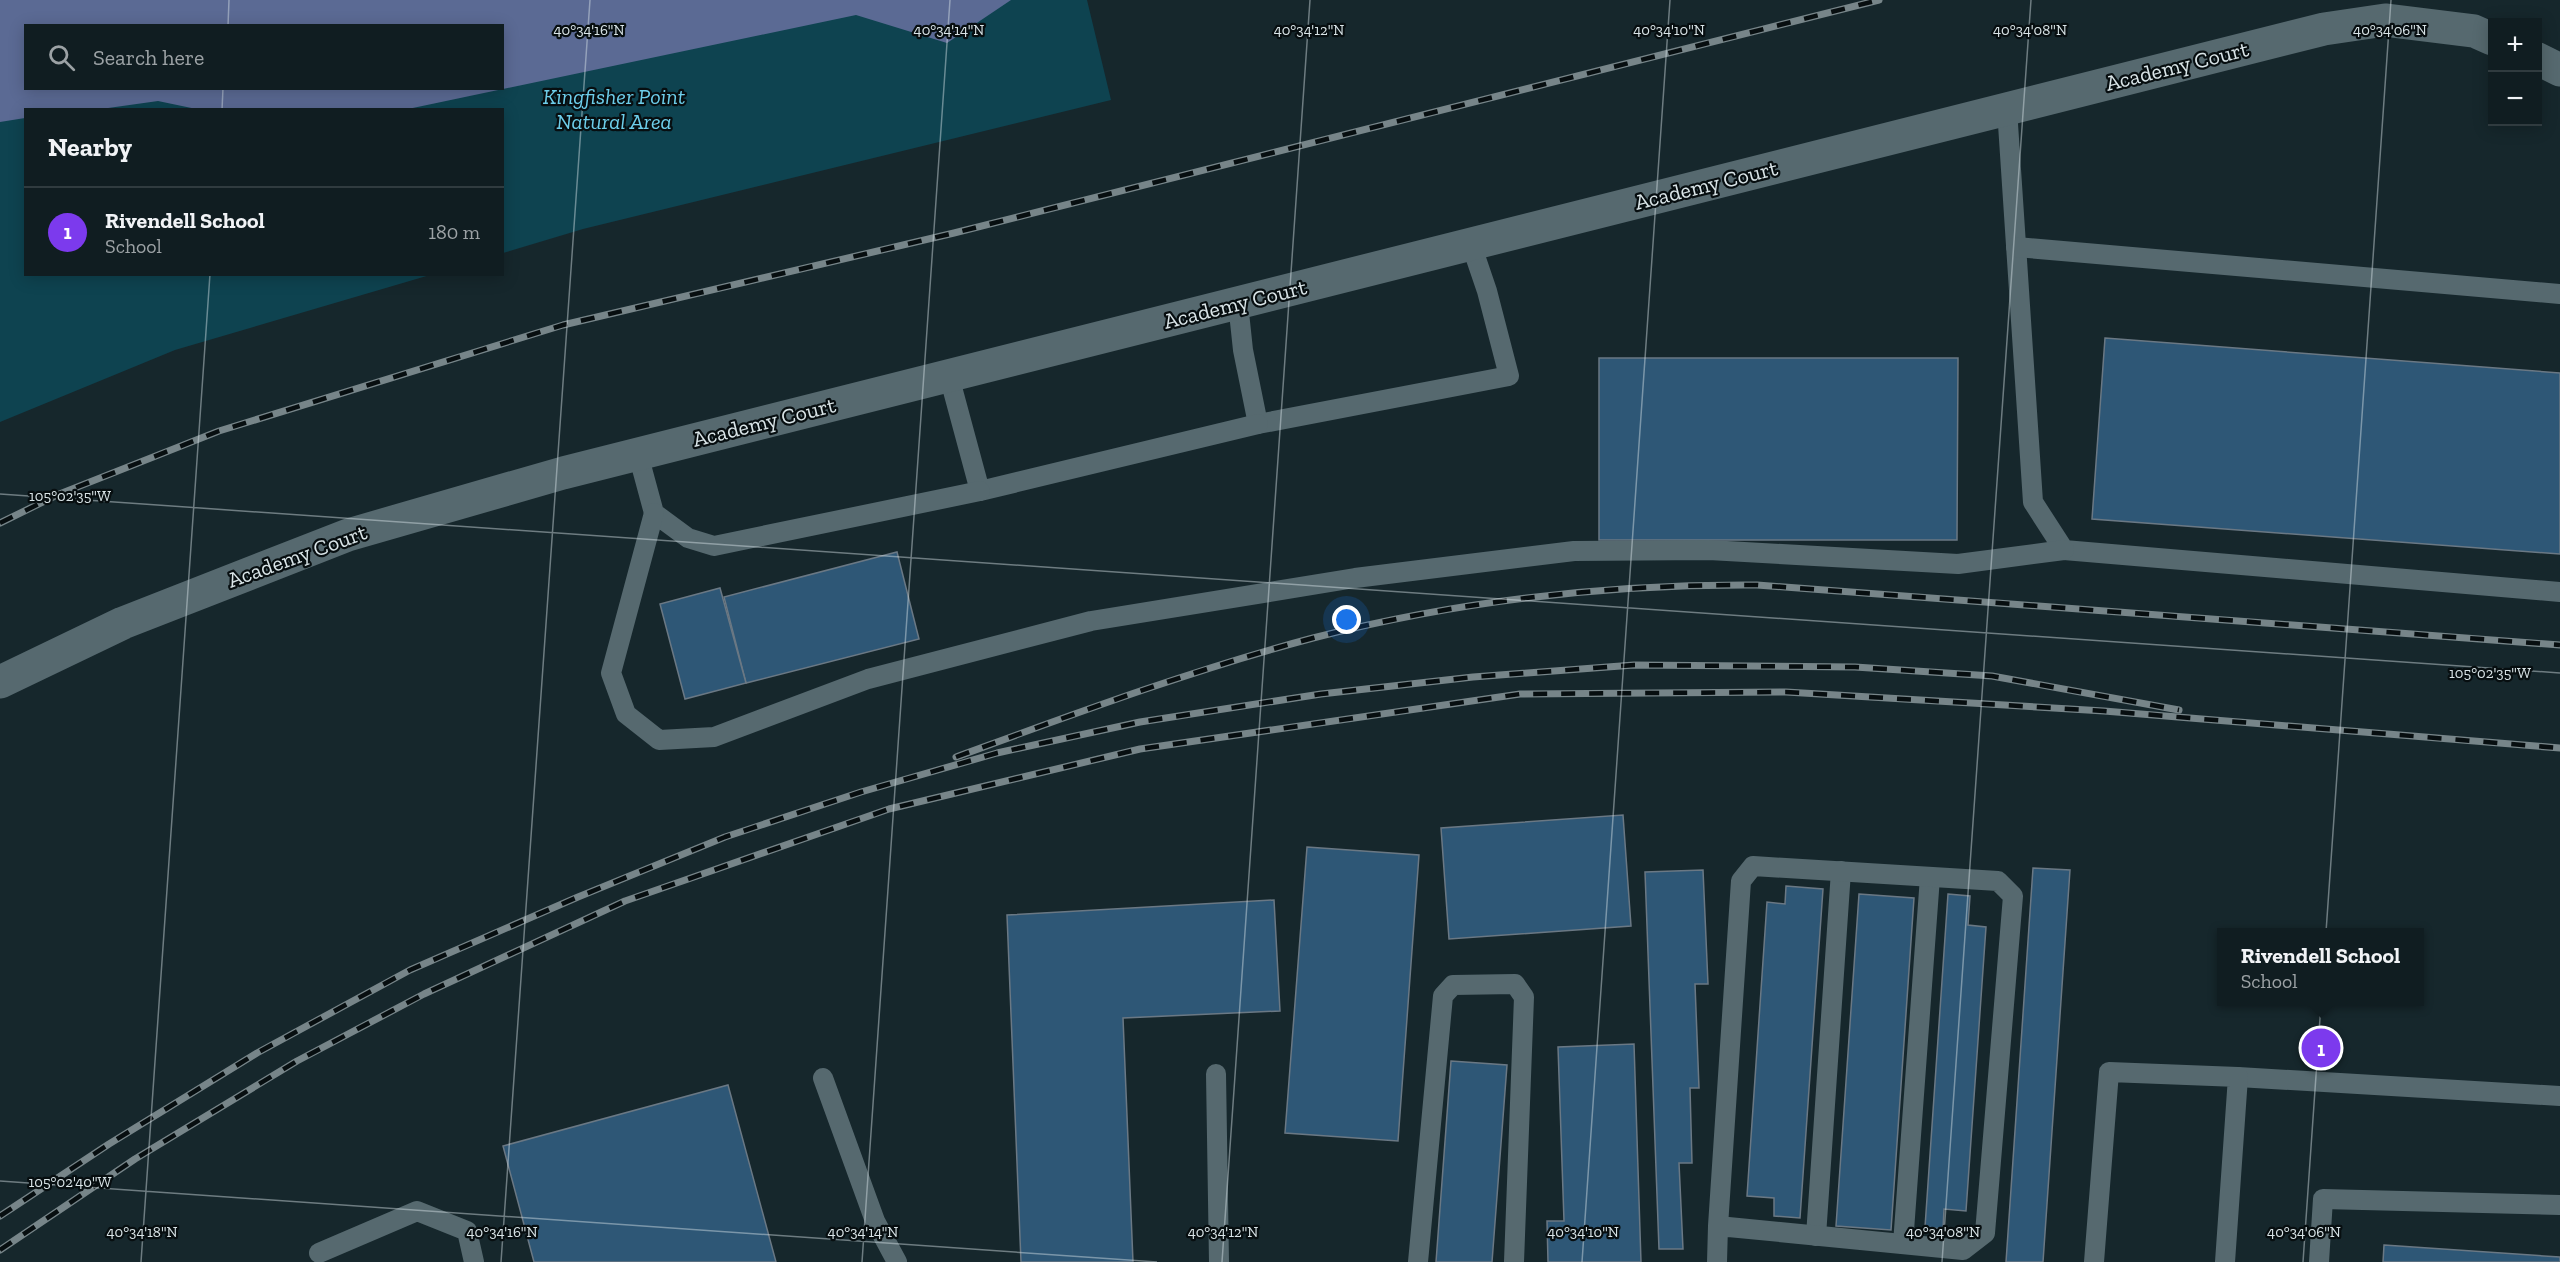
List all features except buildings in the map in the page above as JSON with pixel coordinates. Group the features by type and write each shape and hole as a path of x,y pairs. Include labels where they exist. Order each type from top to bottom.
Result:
{"street":[{"name":"Academy Court","path":"0,682 123,623 348,535 638,454 2324,29 2385,20 2474,31 2488,37"},
{"path":"2542,61 2560,70"}],"lane":[{"path":"2007,109 2033,502 2064,550"},
{"path":"654,513 688,538 714,546 980,491 1258,424 1509,376 1487,291 1471,244"},
{"path":"2016,247 2560,294"},
{"path":"1238,303 1243,350 1258,424"},
{"path":"949,376 980,491"},
{"path":"638,454 654,513 611,673 626,714 659,740 714,737 868,679 1091,621 1355,578 1574,551 1709,550 1958,564 2064,550 2560,592"},
{"path":"1717,1262 1718,1226 1741,881 1753,866 1998,880 2013,896 1985,1233 1963,1250 1718,1226"},
{"path":"1816,1236 1840,872"},
{"path":"1903,1244 1930,877"},
{"path":"1418,1262 1443,996 1453,985 1515,984 1524,997 1514,1262"},
{"path":"2094,1262 2109,1072 2238,1077 2560,1096"},
{"path":"1216,1074 1220,1262"},
{"path":"2225,1262 2238,1077"},
{"path":"823,1078 875,1221 897,1262"},
{"path":"2319,1262 2323,1199 2560,1205"},
{"path":"319,1253 417,1210 467,1231 474,1262"}],"green space":[{"name":"Kingfisher Point Natural Area","path":"0,0 1087,0 1111,100 583,229 504,253 504,108 24,108 24,276 427,276 175,350 0,422"}],"shaded area":[{"path":"0,0 1011,0 947,43 856,15 504,89 504,24 24,24 24,90 499,90 413,108 191,108 158,101 108,108 24,108 24,118 0,122"}],"railway":[{"path":"0,523 57,495 219,431 563,325 954,233 1879,0"},
{"path":"956,757 1178,678 1313,638 1367,625 1477,605 1533,597 1645,588 1757,585 2560,645"},
{"path":"0,1216 109,1144 257,1053 410,970 578,897 725,837 861,792 997,753 1140,722 1321,694 1473,677 1634,665 1855,667 1992,676 2179,710"},
{"path":"0,1250 135,1159 297,1061 424,994 625,901 889,809 1140,749 1520,694 1786,692 2104,711 2560,748"}],"place":[{"name":"Rivendell School","path":"2321,1048"}]}
